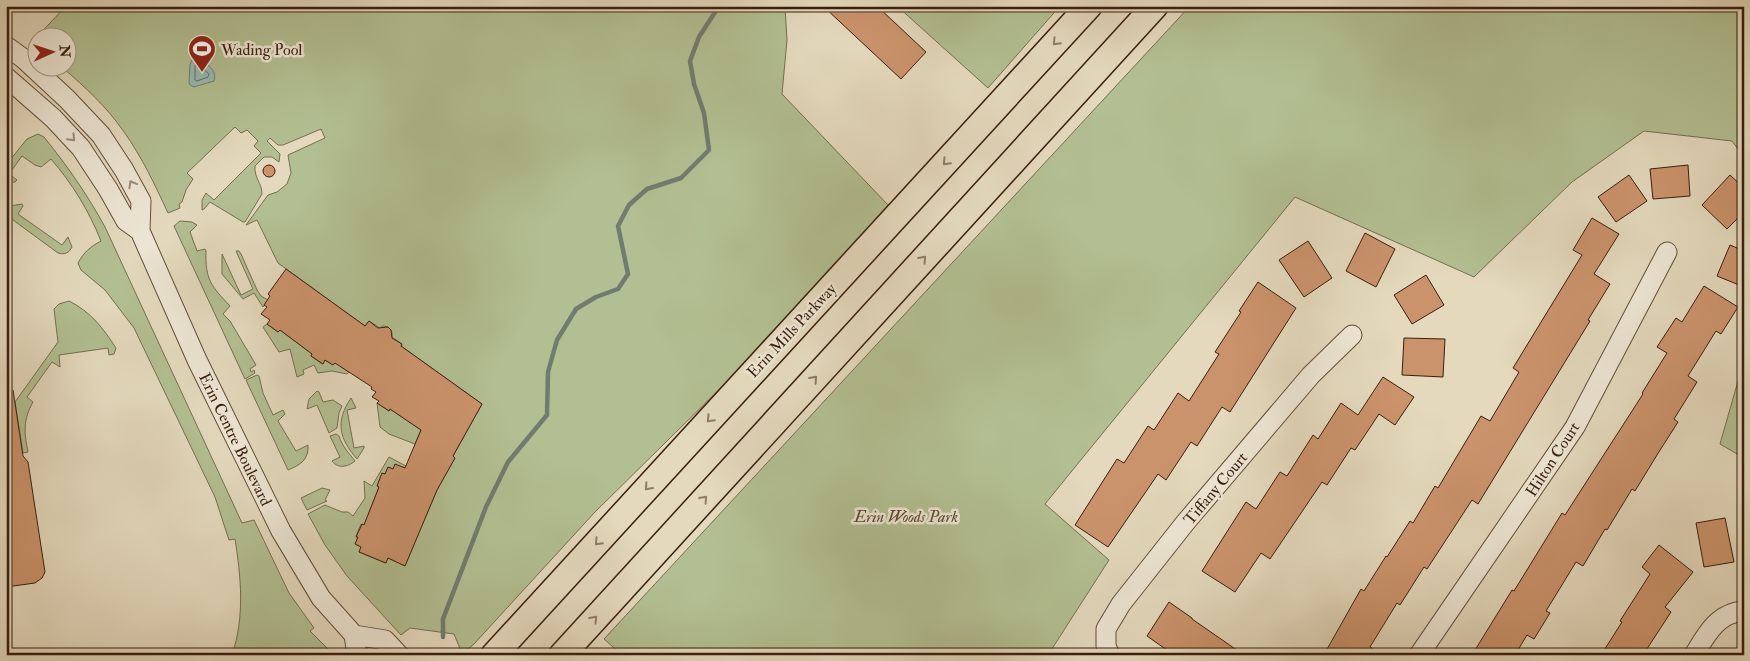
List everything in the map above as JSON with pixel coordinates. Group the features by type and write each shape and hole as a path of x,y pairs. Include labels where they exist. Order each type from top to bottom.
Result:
{"main road":[{"name":"Erin Mills Parkway","path":"494,655 1088,6"},
{"path":"562,655 1155,6"}],"street":[{"name":"Erin Centre Boulevard","path":"6,46 24,59 62,94 101,135 141,201 140,231 197,360 281,531 321,598 354,635"},
{"name":"Erin Centre Boulevard","path":"6,77 53,118 81,148 126,221 140,231"},
{"name":"Hilton Court","path":"1419,655 1575,426 1667,252"},
{"name":"Tiffany Court","path":"1110,655 1106,646 1106,629 1121,604 1185,523 1311,375 1352,335"},
{"path":"1694,655 1713,624 1726,616 1744,611"},
{"path":"357,655 354,635 385,640 399,655"}],"green space":[{"path":"66,6 785,6 787,40 782,94 889,206 736,373 595,512 474,644 468,649 461,651 454,634 410,628 401,635 347,576 325,545 308,514 325,505 342,512 348,512 353,516 365,498 364,481 372,486 389,457 406,466 393,469 388,467 385,474 382,474 364,525 361,524 356,536 358,537 355,544 361,547 359,552 385,563 388,558 405,566 437,490 455,458 453,456 482,404 401,346 402,344 392,337 392,332 388,327 383,326 380,328 369,321 365,326 278,263 257,220 246,225 268,195 277,192 287,184 291,173 288,155 325,138 321,129 283,145 278,145 270,138 267,141 280,154 279,162 272,157 264,157 255,166 262,194 245,222 210,202 202,210 202,200 206,193 214,200 261,153 254,146 258,141 247,130 241,133 235,127 187,173 193,179 186,190 182,202 179,204 180,208 168,213 131,142 110,114 74,78 78,78 78,28 45,28"},
{"path":"897,6 1060,6 988,88"},
{"name":"Erin Woods Park","path":"1190,6 1744,6 1744,157 1732,141 1644,131 1572,182 1474,277 1295,197 1045,504 1109,560 1048,655 622,655 604,639"},
{"path":"38,134 44,137 69,170 105,227 242,523 254,520 289,593 314,628 310,631 334,655 232,655 239,626 241,597 235,539 229,540 215,497 134,328 105,290 81,270 78,263 90,248 101,241 91,219 73,188 51,159 41,167 22,156 9,174 17,180 6,183 6,165 27,139"},
{"path":"6,184 10,206 22,204 23,206 18,214 62,245 68,237 72,247 70,251 65,254 58,253 6,213"},
{"path":"180,221 192,222 197,225 190,232 197,251 205,249 210,282 230,306 223,314 230,321 256,365 250,369 251,372 254,370 255,373 245,379 174,226"},
{"path":"236,251 239,251 241,254 257,290 261,296 268,300 263,307 254,293 243,299 222,274 222,254 241,295 253,289"},
{"path":"69,301 84,310 96,321 116,348 114,354 109,355 108,348 59,355 60,367 52,362 27,397 33,402 27,415 25,426 28,452 23,453 15,402 58,342 54,309 59,304"},
{"path":"267,324 278,332 280,330 322,364 325,360 333,365 339,357 345,360 341,367 349,372 347,374 332,371 318,373 314,365 303,370 304,374 297,377 290,349 279,352 263,327"},
{"path":"1744,360 1744,458 1720,444"},
{"path":"257,375 273,415 283,410 285,414 278,421 296,451 308,445 307,455 303,461 288,470 246,380"},
{"path":"317,391 323,402 333,400 342,406 337,428 329,433 317,405 307,409 309,399"},
{"path":"351,398 356,408 347,410 354,448 364,446 357,459 346,444 341,430 343,415"},
{"path":"377,403 389,411 390,409 421,430 415,444 389,434 380,427"},
{"path":"336,434 355,461 349,465 340,466 332,461 340,457 330,436"},
{"path":"322,488 330,490 325,500 327,501 307,510 301,498"}],"water":[{"name":"Wading Pool","path":"197,59 213,70 215,77 214,81 194,87 189,83 190,64 192,60"}],"building":[{"path":"823,6 877,6 926,52 901,79"},
{"path":"267,165 271,165 275,171 271,177 267,177 263,173 263,169"},
{"path":"1688,165 1690,196 1653,199 1650,169"},
{"path":"1629,175 1647,201 1616,222 1598,197"},
{"path":"1730,175 1744,188 1744,212 1727,229 1702,205"},
{"path":"1592,218 1619,234 1594,274 1610,284 1588,320 1590,321 1478,504 1472,500 1427,569 1424,567 1400,605 1397,603 1370,647 1382,655 1332,655 1326,651 1361,589 1364,591 1410,521 1413,523 1435,486 1438,488 1481,416 1490,421 1519,372 1513,368 1582,255 1573,250"},
{"path":"1365,233 1395,249 1376,287 1346,271"},
{"path":"1308,241 1332,278 1304,297 1279,260"},
{"path":"1730,245 1744,251 1744,287 1717,276"},
{"path":"286,269 365,326 369,321 378,328 388,327 391,330 392,338 402,344 401,346 482,404 453,456 455,458 437,490 405,566 388,558 386,563 359,552 361,547 355,544 358,537 356,537 362,524 364,525 379,487 377,486 382,473 385,474 388,467 393,469 395,464 405,468 421,430 390,409 389,411 377,403 379,401 372,397 376,392 371,389 372,387 335,363 333,365 325,360 323,364 280,330 278,332 267,324 270,320 261,314 267,307 264,305 270,296 268,294"},
{"path":"1426,275 1444,305 1412,324 1394,295"},
{"path":"1258,282 1296,308 1230,412 1222,407 1197,446 1191,442 1166,480 1158,474 1108,547 1075,525 1117,459 1124,463 1148,426 1154,430 1178,393 1189,401 1219,354 1215,352"},
{"path":"1704,286 1738,307 1721,334 1716,331 1688,376 1697,382 1674,419 1678,422 1635,491 1632,489 1583,566 1576,562 1546,611 1550,613 1534,639 1527,635 1515,655 1472,655 1562,513 1565,515 1643,394 1667,353 1657,347 1676,318 1682,322"},
{"path":"1404,338 1445,339 1443,377 1402,375"},
{"path":"1383,377 1414,397 1395,425 1379,414 1355,450 1351,448 1327,485 1322,482 1270,559 1261,553 1235,592 1202,571 1246,502 1256,509 1280,472 1287,476 1313,435 1318,439 1341,403 1358,415"},
{"path":"13,390 23,456 28,462 45,572 42,578 35,583 6,587 6,391"},
{"path":"1725,518 1734,562 1704,567 1696,523"},
{"path":"1659,545 1693,572 1665,607 1671,612 1643,655 1601,655 1650,574 1642,567"},
{"path":"1169,602 1244,655 1174,655 1147,636"}],"waterway":[{"path":"443,637 443,619 486,507 508,462 547,415 548,372 557,340 576,309 596,297 618,289 628,274 618,226 629,205 647,189 681,178 709,150 704,113 694,84 690,61 699,37 719,6"}],"place":[{"name":"Wading Pool","path":"202,73"}]}
